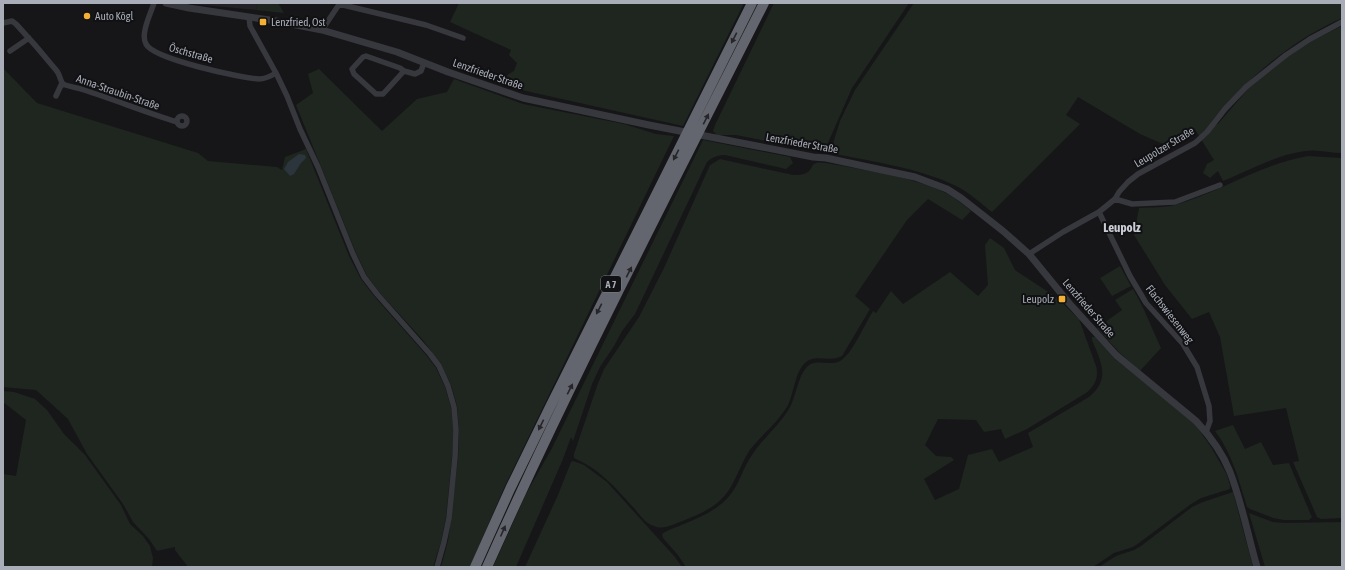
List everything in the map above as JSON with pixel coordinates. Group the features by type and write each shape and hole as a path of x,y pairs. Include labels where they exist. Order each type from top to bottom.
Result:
{"highway":[{"name":"A 7","path":"475,567 510,489 543,421 752,3"},
{"name":"A 7","path":"487,567 558,413 764,3"}],"street":[{"name":"Öschstraße","path":"154,3 144,33 145,43 150,50 196,66 244,77 263,78 269,77 276,73"},
{"name":"Lenzfrieder Straße","path":"166,3 322,30 397,52 489,87 523,98 649,125 826,158 915,177 947,189 961,198 1029,254 1116,355 1196,421 1206,432 1230,472 1257,567"},
{"path":"322,30 338,4 426,25 463,38"},
{"path":"249,17 250,26 276,73 318,167 353,254 364,277 430,354 439,366 448,386 454,406 456,457 449,518 437,567"},
{"name":"Anna-Straubin-Straße","path":"3,22 12,22 29,38 58,72 62,83 177,122"},
{"name":"Leupolzer Straße","path":"1029,254 1063,232 1099,212 1115,199 1128,182 1138,174 1195,143 1207,132 1225,109 1246,87 1286,55 1310,39 1342,22"},
{"path":"10,51 29,38"},
{"path":"404,71 384,94 376,94 354,74 352,69 363,57 366,56 415,74 421,71 424,63"},
{"path":"56,96 62,83"},
{"path":"1115,199 1132,204 1175,202 1220,185"},
{"name":"Flachswiesenweg","path":"1099,212 1130,276 1146,303 1183,344 1197,367 1209,406 1210,421 1206,432"}],"shaded area":[{"path":"183,3 258,3 256,10"},
{"path":"258,3 278,3 284,13 256,10"},
{"path":"459,3 744,3 683,126 526,91 495,82 496,79 504,77 514,71 517,63 509,55 511,50 450,22"},
{"path":"774,3 909,3 852,88 824,152 736,135 717,135 713,131"},
{"path":"914,3 1342,3 1342,18 1305,38 1271,62 1240,90 1212,121 1218,124 1248,89 1287,57 1311,41 1342,26 1342,153 1314,150 1295,153 1263,163 1223,181 1218,171 1210,178 1203,173 1207,164 1214,160 1194,128 1163,144 1140,134 1078,97 1066,115 1080,124 992,212 964,190 939,179 909,169 832,153 831,150 840,121 855,90"},
{"path":"3,68 37,103 198,153 208,161 277,167 282,170 285,157 306,149 349,256 361,279 427,356 436,368 445,387 451,407 454,430 446,517 441,542 433,567 188,567 175,550 175,547 157,551 149,539 133,522 123,504 87,454 68,419 36,390 3,387"},
{"path":"319,69 382,131 417,99 447,92 454,79 523,104 624,124 656,134 674,136 504,488 470,567 441,567 448,541 458,457 459,430 457,406 451,385 441,364 422,339 379,292 367,276 356,253 296,105 313,93 308,74"},
{"path":"703,140 790,157 793,163 786,169 725,155 720,155 707,162 635,314 622,331 600,367 592,384 573,441 571,437 563,459 516,567 493,567 526,494 552,448"},
{"path":"299,154 305,155 306,158 294,174 290,176 284,169 288,162"},
{"path":"1308,156 1342,158 1342,518 1321,519 1317,517 1293,462 1299,461 1286,408 1234,416 1220,337 1209,312 1192,319 1165,285 1134,235 1139,208 1175,205 1209,193 1274,165"},
{"path":"720,159 793,175 804,174 810,170 814,164 820,162 887,174 918,182 946,193 971,211 962,220 928,199 907,220 855,296 870,309 842,356 832,359 818,358 809,360 805,363 799,372 788,405 779,418 749,451 734,481 718,502 712,507 688,519 667,527 657,527 650,525 644,520 606,479 591,467 574,458 574,454 604,369 639,317 664,268 710,165"},
{"path":"990,238 1004,248 1015,270 1056,297 1079,319 1096,366 1097,378 1092,387 1086,393 1027,429 1005,439 1001,429 984,432 976,420 938,419 925,445 936,456 951,457 954,460 924,479 935,500 959,489 968,455 992,449 999,462 1033,447 1028,433 1089,397 1096,390 1100,384 1102,370 1092,337 1095,337 1114,358 1194,423 1211,447 1226,473 1230,489 1201,498 1133,547 1114,553 1093,567 686,567 663,538 662,534 709,512 726,500 752,455 786,414 794,398 801,376 806,368 814,363 836,363 844,358 849,353 873,311 876,313 891,291 903,304 950,272 978,296 988,285 985,245"},
{"path":"1120,266 1131,286 1112,296 1100,278"},
{"path":"1133,289 1161,348 1140,371 1119,352 1097,328 1122,310 1115,300"},
{"path":"4,391 14,392 35,399 47,410 64,434 85,455 121,505 130,524 143,536 150,546 153,558 152,567 3,567 3,474 16,476 26,420 3,402"},
{"path":"1233,425 1245,449 1261,442 1273,465 1289,463 1312,517 1309,520 1284,520 1273,518 1247,507 1238,477 1226,448 1215,431"},
{"path":"573,461 584,465 607,482 675,557 682,567 525,567 558,495 571,462"},
{"path":"1233,492 1253,567 1099,567 1116,556 1141,546 1192,507"},
{"path":"1249,513 1273,522 1342,522 1342,567 1265,567"}],"place":[{"name":"Auto Kögl","path":"87,16"},
{"name":"Lenzfried, Ost","path":"263,22"},
{"name":"Leupolz","path":"1062,299"}],"district":[{"name":"Leupolz","path":"1122,227"}]}
